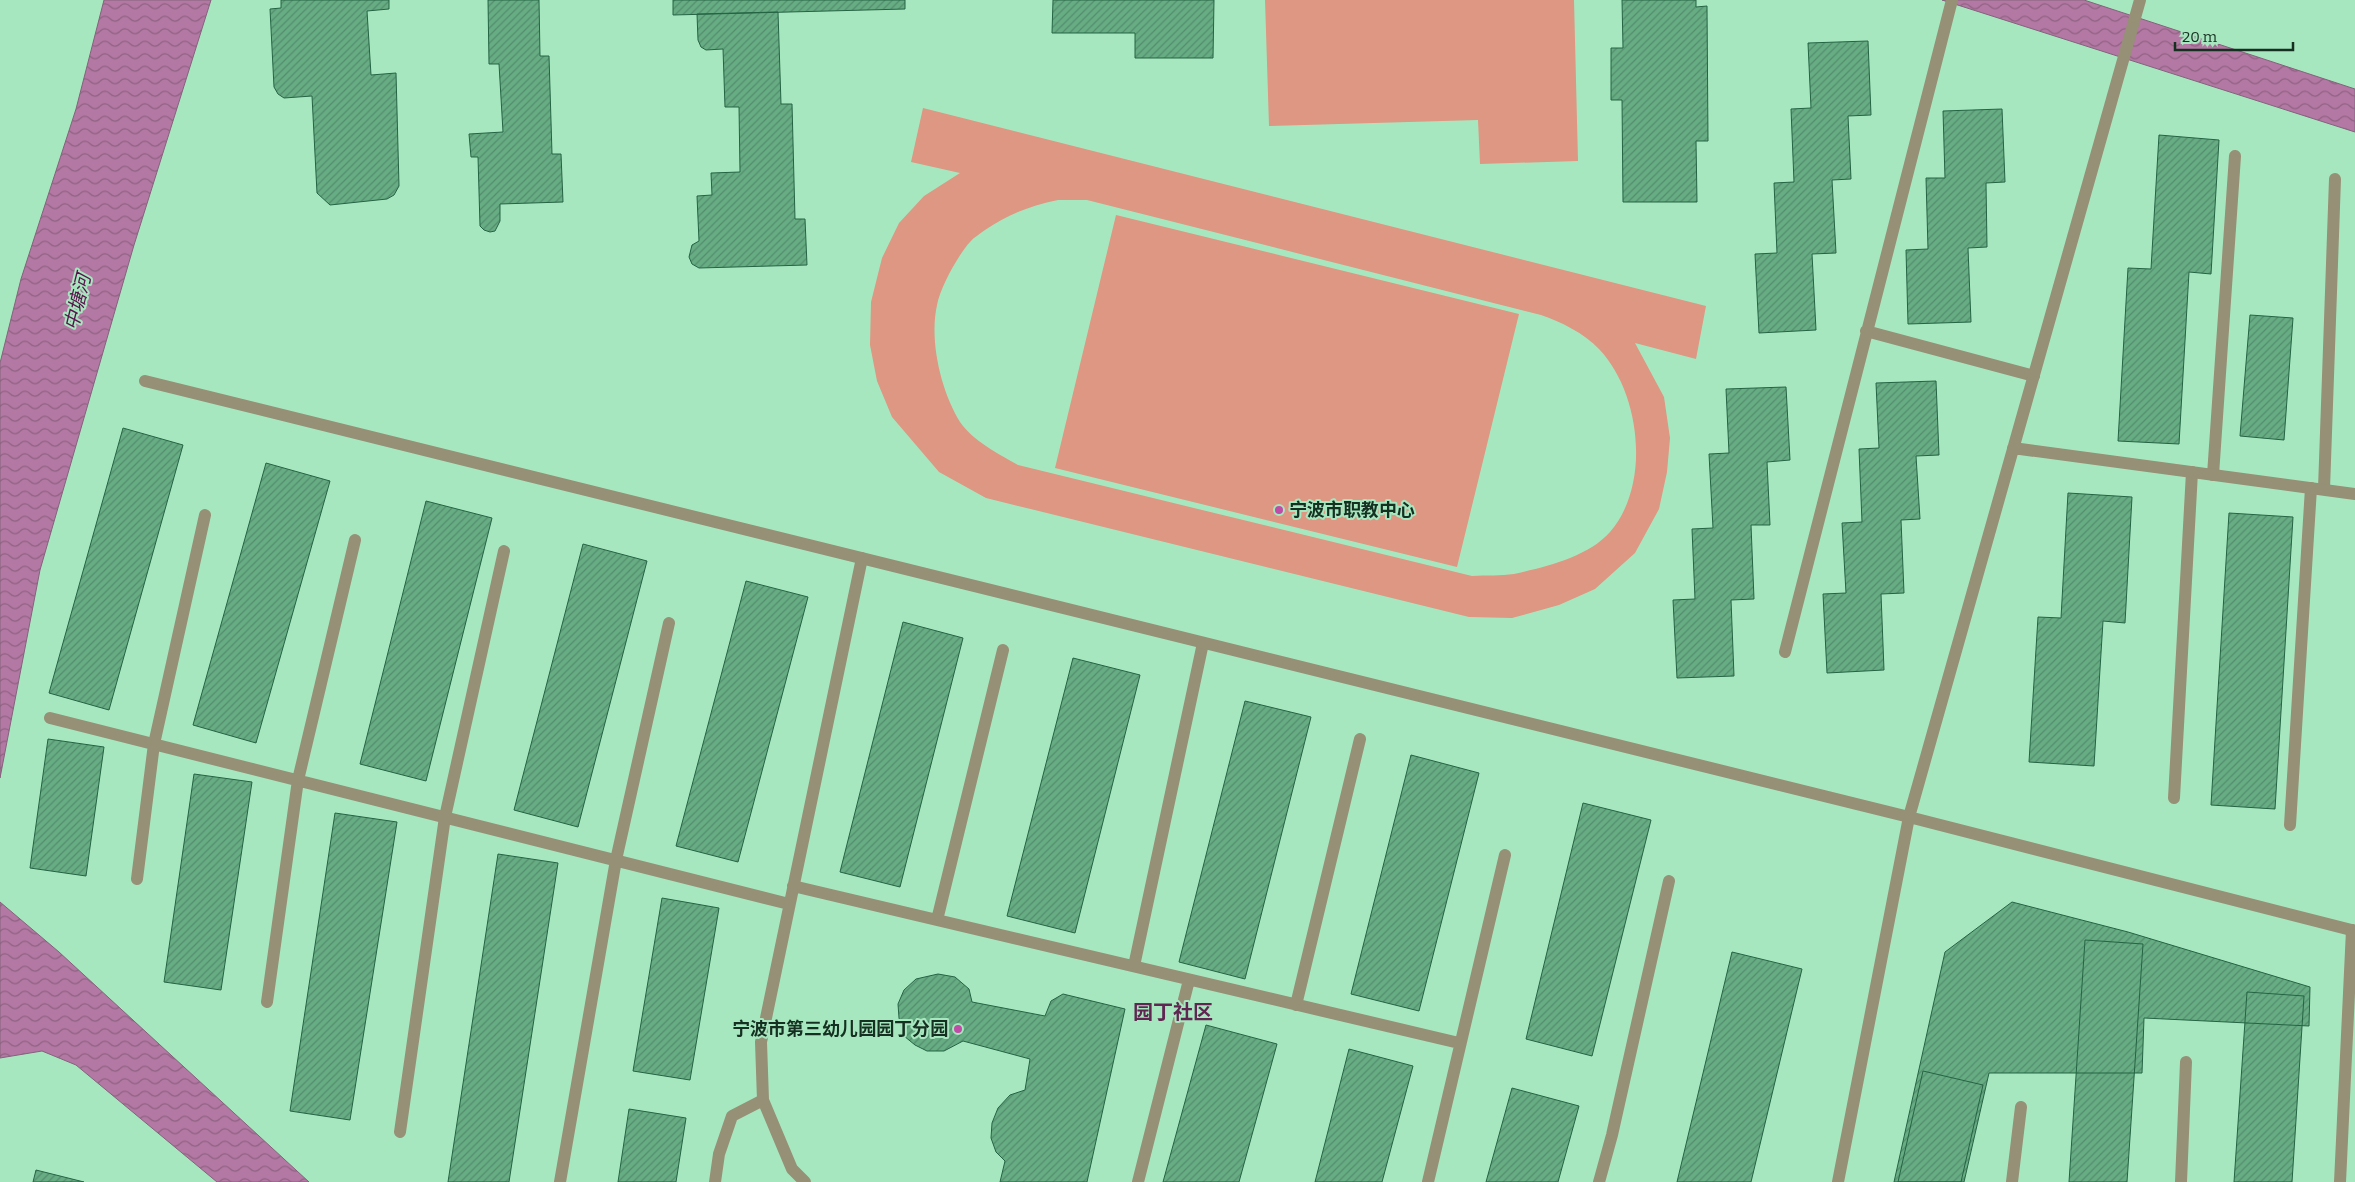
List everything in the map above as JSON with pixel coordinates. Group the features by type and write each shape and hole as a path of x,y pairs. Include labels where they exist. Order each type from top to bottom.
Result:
{"street":[{"path":"1785,652 1952,0"},
{"path":"1838,1182 1909,817 2140,0"},
{"path":"2213,475 2235,156"},
{"path":"2290,825 2318,489 2334,179"},
{"path":"1866,331 2034,376"},
{"path":"145,381 1909,817 2353,930 2340,1182"},
{"path":"2013,448 2355,494"},
{"path":"2174,798 2192,472"},
{"path":"137,879 154,744 206,515"},
{"path":"267,1002 298,780 355,540"},
{"path":"400,1132 445,817 504,551"},
{"path":"805,1182 792,1169 763,1100 761,1042 862,558"},
{"path":"560,1182 616,860 669,623"},
{"path":"1134,966 1203,643"},
{"path":"937,920 1003,650"},
{"path":"50,718 790,904"},
{"path":"1296,1005 1360,739"},
{"path":"1428,1182 1505,855"},
{"path":"1599,1182 1612,1135 1669,881"},
{"path":"793,886 1460,1044"},
{"path":"1138,1182 1189,980"},
{"path":"2181,1182 2186,1062"},
{"path":"715,1182 719,1154 732,1116 763,1100"},
{"path":"2012,1182 2022,1107"}],"shaded area":[{"path":"1265,0 1574,0 1578,161 1480,164 1478,120 1269,126"},
{"path":"923,108 1706,306 1696,359 1635,343 1664,397 1670,438 1667,472 1659,509 1635,553 1595,589 1559,605 1512,618 1469,617 986,498 939,472 892,417 877,381 870,345 871,302 882,258 899,223 924,196 960,173 911,162","holes":["1058,200 1087,200 1541,315 1572,329 1593,343 1613,368 1624,390 1632,414 1636,439 1636,465 1631,490 1623,512 1610,532 1601,541 1565,560 1514,574 1472,576 1018,465 1003,457 965,429 947,396 938,365 936,350 935,319 939,298 950,272 965,248 972,240 994,224 1020,211 1038,205"]},
{"path":"1116,215 1519,314 1457,567 1055,468"}],"water":[{"name":"中塘河","path":"104,0 211,0 134,245 40,570 0,778 0,363 21,279 76,109"},
{"path":"1942,0 2084,0 2355,89 2355,132"},
{"path":"0,902 59,952 309,1182 217,1182 76,1065 42,1051 0,1058"}],"building":[{"path":"281,0 389,0 389,9 367,11 371,75 396,73 399,186 394,195 387,199 330,205 317,193 312,96 284,98 278,94 274,87 270,9 281,8"},
{"path":"488,0 539,0 540,56 549,56 552,154 561,154 563,202 500,204 500,221 495,231 490,232 480,226 478,157 471,157 469,134 503,132 499,64 489,64"},
{"path":"673,0 905,0 905,9 673,15"},
{"path":"1053,0 1214,0 1213,58 1135,58 1135,33 1052,33"},
{"path":"1622,0 1696,0 1696,7 1707,6 1708,141 1696,141 1697,202 1623,202 1622,100 1611,100 1611,48 1623,48"},
{"path":"778,12 781,104 792,104 795,219 805,219 807,265 699,268 692,264 689,257 692,245 699,241 697,196 712,195 711,173 740,172 739,107 725,107 723,49 706,50 701,47 698,40 697,14"},
{"path":"1868,41 1871,115 1848,116 1851,179 1832,180 1836,253 1812,254 1816,330 1759,333 1755,254 1777,253 1774,183 1794,182 1791,109 1811,108 1808,43"},
{"path":"2002,109 2005,182 1986,183 1987,247 1968,248 1971,322 1908,324 1906,250 1928,249 1926,178 1945,178 1943,111"},
{"path":"2159,135 2219,140 2211,274 2189,272 2179,444 2118,441 2128,268 2151,269"},
{"path":"2250,315 2293,318 2284,440 2240,436"},
{"path":"1936,381 1939,455 1916,456 1920,519 1901,520 1904,593 1881,594 1884,670 1827,673 1823,594 1846,593 1842,523 1862,522 1859,449 1879,448 1876,383"},
{"path":"1786,387 1790,460 1767,462 1770,525 1751,525 1754,599 1731,600 1734,676 1677,678 1673,600 1695,599 1692,529 1713,528 1709,454 1729,453 1726,389"},
{"path":"123,428 183,445 109,710 49,693"},
{"path":"266,463 330,481 256,743 193,725"},
{"path":"2068,493 2132,497 2125,623 2103,621 2094,766 2029,762 2038,617 2061,618"},
{"path":"426,501 492,518 426,781 360,764"},
{"path":"2229,513 2293,517 2275,809 2211,805"},
{"path":"583,544 647,561 578,827 514,810"},
{"path":"746,581 808,597 738,862 676,846"},
{"path":"903,622 963,638 900,887 840,872"},
{"path":"1073,658 1140,675 1075,933 1007,916"},
{"path":"1245,701 1311,717 1245,979 1179,962"},
{"path":"48,739 104,747 86,876 30,868"},
{"path":"1411,755 1479,773 1419,1011 1351,994"},
{"path":"194,774 252,782 221,990 164,982"},
{"path":"1583,803 1651,820 1592,1056 1526,1039"},
{"path":"335,813 397,822 350,1120 290,1111"},
{"path":"498,854 558,863 509,1182 448,1182"},
{"path":"662,898 719,908 690,1080 633,1071"},
{"path":"2012,902 2128,932 2310,987 2309,1026 2144,1018 2142,1073 1989,1073 1964,1182 1894,1182 1945,952"},
{"path":"2085,940 2143,944 2127,1182 2069,1182"},
{"path":"1732,952 1802,969 1751,1182 1677,1182"},
{"path":"938,974 955,977 969,989 972,1002 1045,1016 1051,1001 1063,994 1125,1009 1087,1182 1000,1182 1005,1161 996,1152 991,1138 992,1123 998,1108 1010,1095 1025,1090 1030,1059 963,1041 944,1051 927,1051 915,1045 904,1036 899,1018 898,1004 904,990 916,979"},
{"path":"2247,992 2304,996 2292,1182 2234,1182"},
{"path":"1206,1025 1277,1044 1239,1182 1163,1182"},
{"path":"1349,1049 1413,1066 1382,1182 1315,1182"},
{"path":"1923,1071 1983,1085 1961,1182 1898,1182"},
{"path":"1512,1088 1579,1106 1558,1182 1486,1182"},
{"path":"629,1109 686,1118 676,1182 618,1182"},
{"path":"36,1170 84,1182 33,1182"}],"place":[{"name":"宁波市职教中心","path":"1279,510"},
{"name":"宁波市第三幼儿园园丁分园","path":"958,1029"}],"district":[{"name":"园丁社区","path":"1173,1012"}]}
